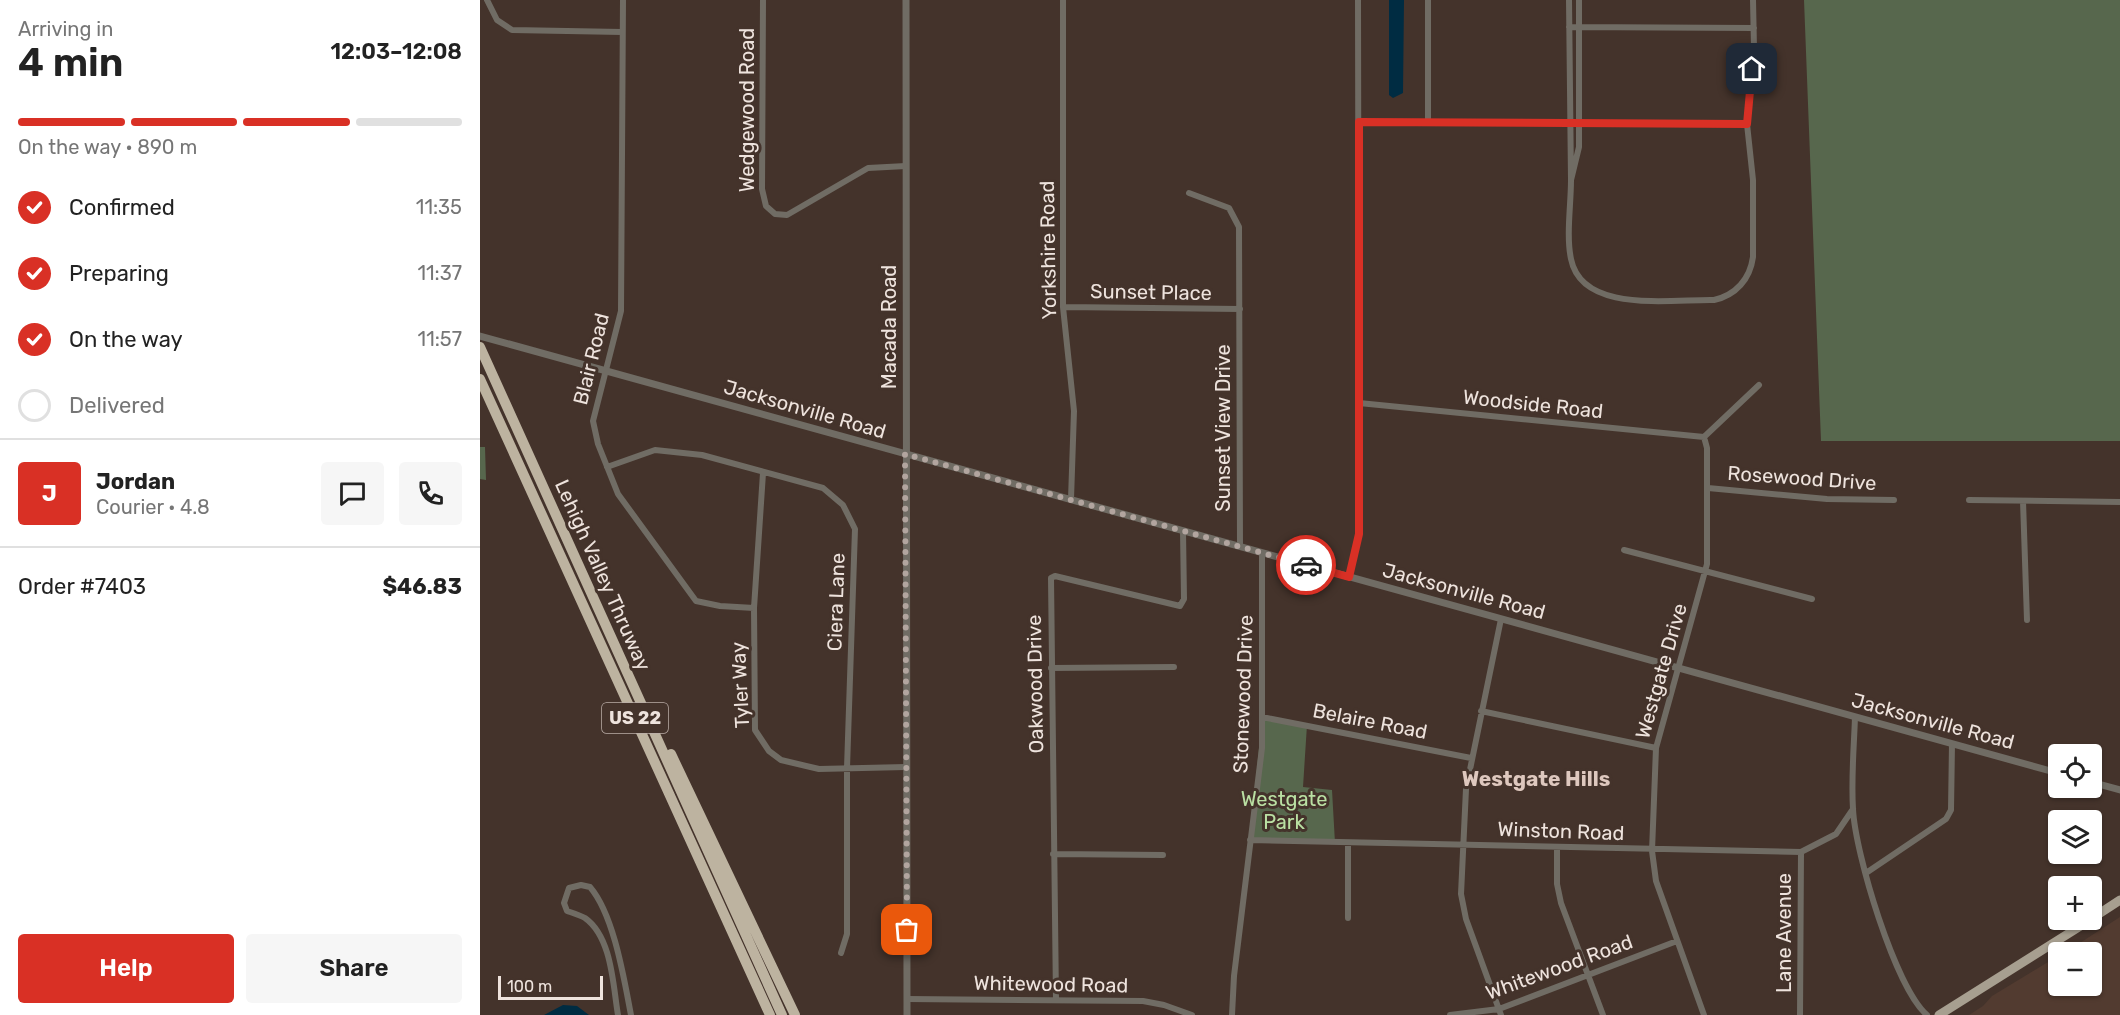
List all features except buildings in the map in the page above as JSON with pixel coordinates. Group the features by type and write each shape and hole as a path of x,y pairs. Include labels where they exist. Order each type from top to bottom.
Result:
{"highway":[{"name":"Lehigh Valley Thruway","path":"480,347 782,1015"},
{"name":"Lehigh Valley Thruway","path":"480,379 770,1015"},
{"path":"609,633 692,797 795,1015"}],"main road":[{"path":"2102,911 2120,900"},
{"path":"1939,1015 2073,930"}],"street":[{"path":"487,0 497,20 512,30 622,32"},
{"name":"Blair Road","path":"623,0 621,311 593,421 598,444 618,494 696,601 720,606 754,608"},
{"name":"Wedgewood Road","path":"763,0 762,189 766,206 775,214 787,215 868,168 906,166"},
{"name":"Macada Road","path":"906,0 907,1015"},
{"name":"Yorkshire Road","path":"1063,0 1063,307 1074,411 1071,499"},
{"path":"1349,577 1359,534 1359,0"},
{"path":"1428,0 1428,123"},
{"path":"1569,0 1571,259 1578,276 1588,287 1614,298 1718,299 1742,285 1751,269 1754,257 1753,180 1747,124 1754,28 1753,0"},
{"path":"1571,180 1579,154 1579,0"},
{"path":"1569,27 1754,28"},
{"path":"1359,122 1747,124"},
{"name":"Sunset View Drive","path":"1189,193 1229,208 1235,216 1240,243 1240,546"},
{"name":"Sunset Place","path":"1063,307 1240,309"},
{"name":"Jacksonville Road","path":"480,336 2048,770"},
{"path":"1704,437 1759,385"},
{"name":"Woodside Road","path":"1359,403 1704,437"},
{"name":"Westgate Drive","path":"1704,437 1708,488 1707,570 1656,748 1652,850 1656,881 1704,1015"},
{"name":"Ciera Lane","path":"607,467 655,450 702,455 823,488 843,504 855,529 847,768 847,934 841,953"},
{"name":"Tyler Way","path":"763,473 754,608 755,730 769,751 781,760 819,770 906,767"},
{"name":"Rosewood Drive","path":"1708,488 1827,499 1894,500"},
{"path":"1969,500 2120,502"},
{"path":"2023,501 2027,620"},
{"name":"Oakwood Drive","path":"1056,1000 1051,578 1055,576 1180,606 1184,599 1182,531"},
{"path":"1624,550 1707,570 1812,600"},
{"name":"Stonewood Drive","path":"1232,1015 1234,976 1262,748 1262,553"},
{"path":"1500,1012 1464,912 1462,843 1471,758 1501,619"},
{"path":"1051,668 1174,667"},
{"path":"1481,711 1656,748"},
{"name":"Belaire Road","path":"1262,717 1471,758"},
{"path":"1855,717 1853,809 1866,873 1879,922 1898,967 1927,1015"},
{"path":"1866,873 1946,819 1951,810 1952,744"},
{"path":"2102,785 2120,790"},
{"name":"Winston Road","path":"1250,840 1801,852 1836,834 1853,809"},
{"path":"1348,843 1348,918"},
{"path":"1557,847 1558,894 1603,1015"},
{"name":"Lane Avenue","path":"1800,1015 1801,852"},
{"path":"1053,854 1162,855"},
{"path":"618,1015 609,962 601,939 584,918 567,911 564,903 569,888 590,887 606,919 620,958 631,1015"},
{"name":"Whitewood Road","path":"1450,1015 1500,1012 1677,941"},
{"name":"Whitewood Road","path":"907,999 1154,1002 1192,1015"}],"shaded area":[{"path":"2120,917 2120,1015 1969,1015 1983,1006 1992,996 2048,962 2048,996 2102,996 2102,942 2081,942"}],"green space":[{"path":"1804,0 2120,0 2120,441 1821,441"},
{"path":"480,447 485,447 486,480 480,479"},
{"name":"Westgate Park","path":"1262,717 1307,725 1303,787 1332,790 1335,843 1250,840"}],"water":[{"path":"1389,0 1404,0 1403,93 1393,98 1389,95"},
{"path":"563,1005 577,1006 589,1015 544,1015"}],"way so far":[{"path":"907,930 905,454 1306,565"}],"district":[{"name":"Westgate Hills","path":"1536,778"}],"route":[{"path":"1306,565 1349,577 1359,534 1359,122 1747,124 1752,69"}]}
